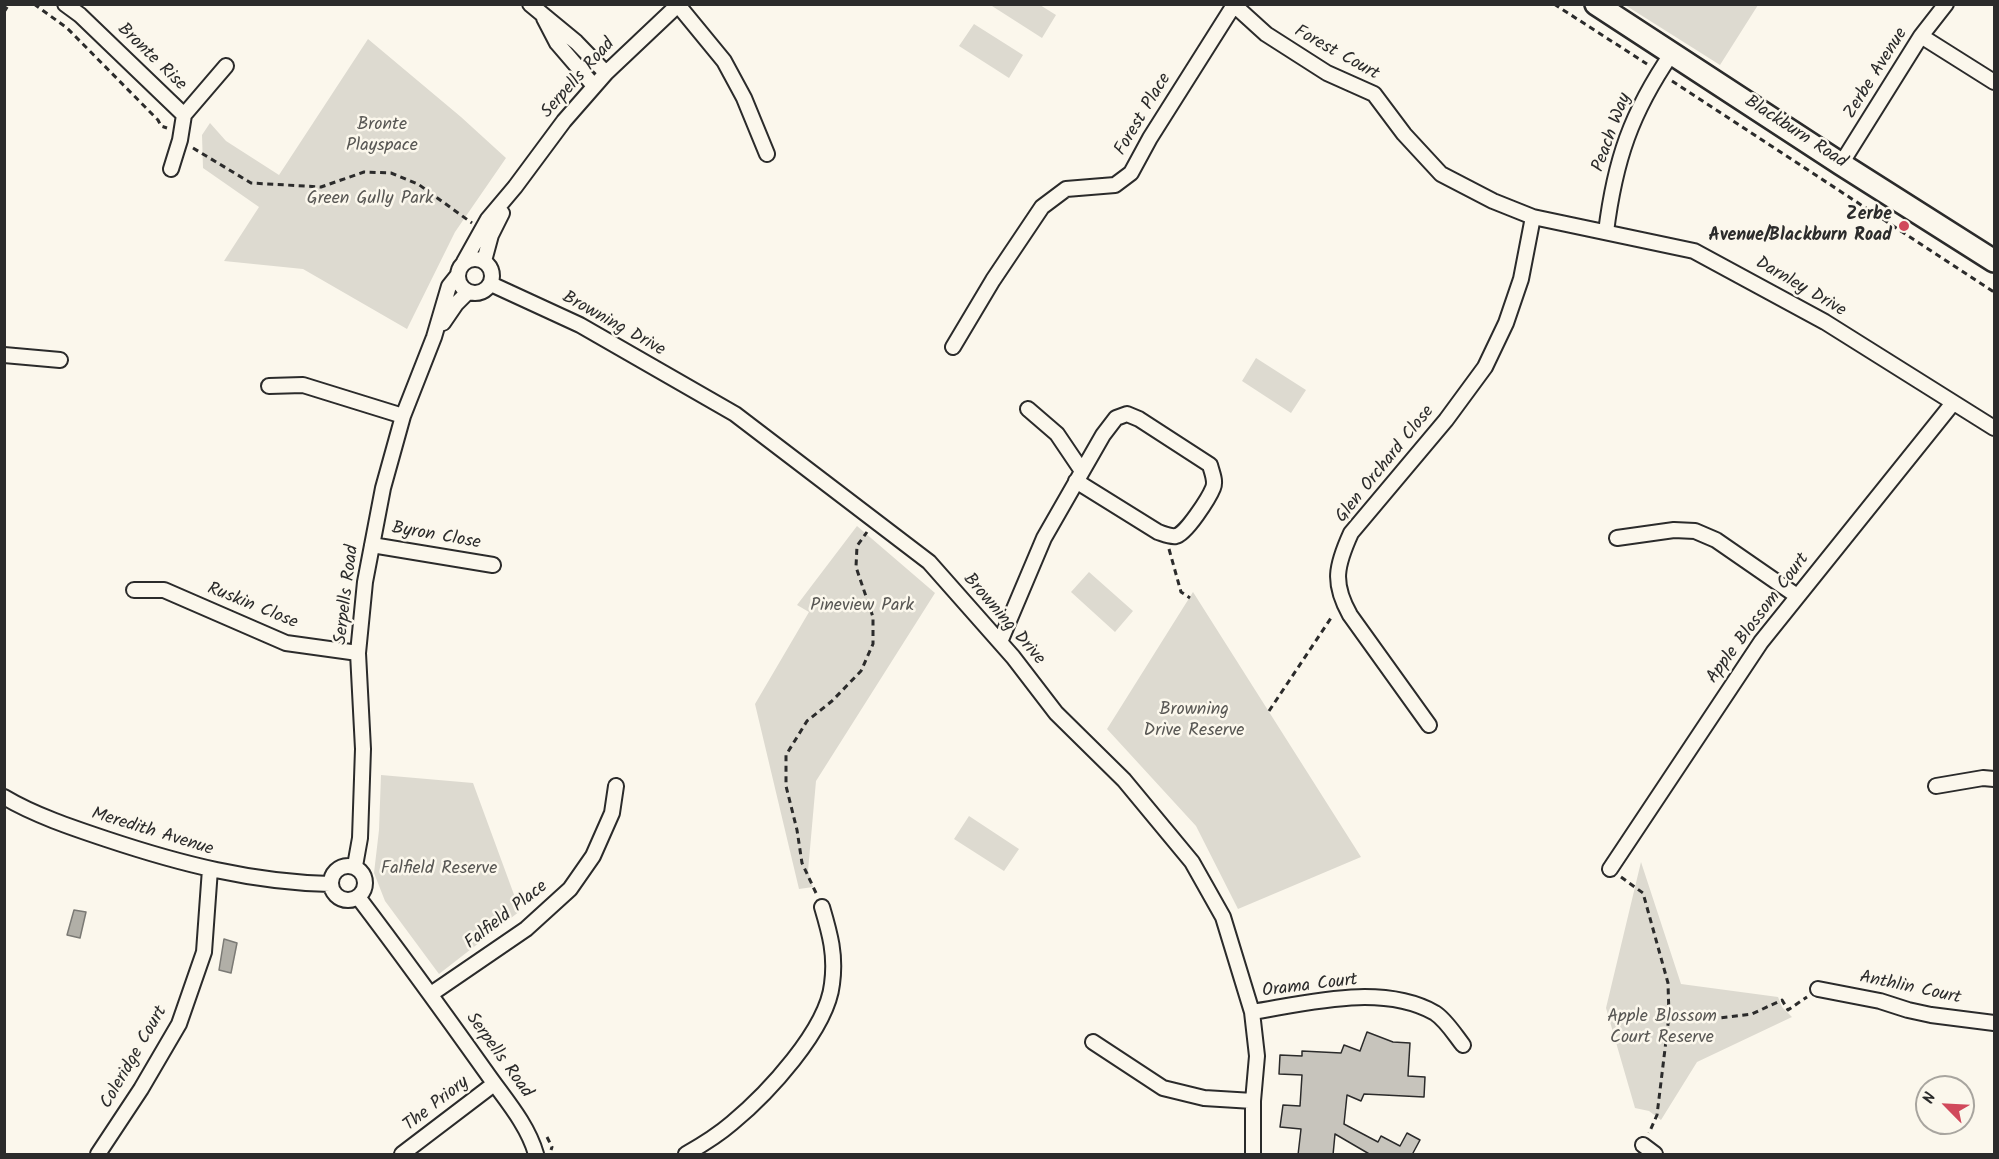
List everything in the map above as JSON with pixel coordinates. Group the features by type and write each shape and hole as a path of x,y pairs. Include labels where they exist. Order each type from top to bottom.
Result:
{"main road":[{"name":"Blackburn Road","path":"1596,4 1841,164 1995,261"}],"street":[{"name":"Bronte Rise","path":"65,4 80,15 184,115"},
{"path":"531,4 576,42 606,73"},
{"name":"Zerbe Avenue","path":"1841,164 1921,36 1946,4"},
{"path":"679,5 724,61 744,98 767,154"},
{"name":"Serpells Road","path":"464,262 489,219 594,86 679,5"},
{"name":"Forest Court","path":"1233,5 1266,34 1327,73 1374,94 1404,134 1441,174 1493,201 1533,217"},
{"name":"Forest Place","path":"953,347 1041,207 1066,189 1115,185 1131,173 1150,138 1233,5"},
{"path":"543,16 557,43 594,86"},
{"path":"1921,36 1995,82"},
{"name":"Peach Way","path":"1606,232 1611,193 1620,154 1641,103 1672,53"},
{"name":"Bronte Rise","path":"171,169 180,140 184,115 226,66"},
{"name":"Serpells Road","path":"484,261 491,235 515,187"},
{"name":"Darnley Drive","path":"1533,217 1694,251 1825,322 1995,428"},
{"name":"Glen Orchard Close","path":"1429,725 1350,615 1342,601 1337,570 1352,533 1446,420 1485,368 1506,322 1521,279 1533,217"},
{"path":"471,259 484,261 491,271 491,284 481,293 467,293 458,282 457,276 464,262 471,259"},
{"name":"Serpells Road","path":"355,866 360,838 363,749 358,653 365,582 383,488 403,416 434,337 449,286 457,276"},
{"name":"Browning Drive","path":"491,284 580,324 735,414 929,562 1000,642 1056,713 1124,780 1192,862 1223,917 1252,1012 1257,1056 1253,1101 1253,1155"},
{"name":"Serpells Road","path":"434,337 456,304 467,293"},
{"path":"4,355 60,360"},
{"path":"270,386 303,385 403,416"},
{"name":"Apple Blossom Court","path":"1610,869 1761,642 1953,403"},
{"path":"1000,642 1044,538 1079,476 1103,435 1116,418 1127,414 1139,419 1210,465 1214,487 1185,531 1177,536 1166,535 1079,476 1057,434 1028,409"},
{"path":"1617,538 1674,530 1695,531 1716,540 1797,596"},
{"name":"Byron Close","path":"372,545 493,565"},
{"name":"Ruskin Close","path":"134,590 164,590 286,643 358,653"},
{"path":"1936,786 1995,778"},
{"name":"Falfield Place","path":"431,994 526,929 570,889 598,846 612,813 616,786"},
{"name":"Meredith Avenue","path":"6,801 76,829 167,860 295,883 330,884"},
{"path":"343,866 355,866 360,870 365,881 362,893 358,897 346,900 332,890 330,884 333,873 343,866"},
{"name":"Coleridge Court","path":"98,1155 141,1089 179,1024 204,952 210,869"},
{"name":"Serpells Road","path":"358,897 516,1113 534,1146 536,1155"},
{"path":"686,1155 732,1124 768,1089 821,1020 832,986 833,947 822,907"},
{"name":"Anthlin Court","path":"1818,989 1880,1001 1931,1015 1995,1023"},
{"name":"Orama Court","path":"1252,1012 1340,998 1383,999 1412,1003 1437,1014 1463,1045"},
{"path":"1094,1042 1134,1071 1163,1088 1204,1098 1253,1101"},
{"name":"The Priory","path":"402,1155 494,1084"},
{"path":"1643,1145 1655,1155"}],"path":[{"path":"4,12 9,4"},
{"path":"34,4 68,28 158,120 161,126 171,129 180,140 251,183 321,187 364,172 391,173 418,184 483,230"},
{"path":"1554,4 1995,292"},
{"path":"822,907 802,863 797,830 786,786 786,755 807,721 861,671 873,644 873,617 856,567 857,546 875,521"},
{"path":"1166,535 1181,592 1190,598"},
{"path":"1269,711 1342,601"},
{"path":"1610,869 1643,893 1668,983 1669,1016 1657,1116 1643,1145"},
{"path":"1669,1016 1720,1018 1752,1014 1782,1000 1788,1010 1818,989"}],"green space":[{"path":"993,4 1040,5 1056,15 1042,38 992,6"},
{"path":"1625,5 1758,5 1720,65"},
{"path":"974,24 1023,55 1009,78 959,46"},
{"name":"Green Gully Park","path":"368,39 506,158 455,232 407,329 303,269 224,261 259,207 203,168 202,135 210,123 226,141 279,175"},
{"path":"1256,358 1306,390 1291,413 1242,381"},
{"name":"Pineview Park","path":"857,526 935,593 816,781 808,871 813,887 799,889 755,704 809,612 797,605"},
{"path":"1089,572 1133,611 1115,632 1071,592"},
{"name":"Browning Drive Reserve","path":"1193,592 1361,857 1238,909 1196,826 1107,729"},
{"name":"Falfield Reserve","path":"381,775 473,783 520,911 439,974 385,901 374,873 379,830"},
{"path":"969,816 1019,849 1004,871 954,839"},
{"name":"Apple Blossom Court Reserve","path":"1641,862 1681,984 1778,997 1782,1007 1792,1017 1697,1062 1661,1120 1649,1111 1635,1108 1606,1008"}],"shaded area":[{"path":"74,910 86,912 80,938 67,935"},
{"path":"224,939 237,943 231,973 219,970"}],"building":[{"path":"1367,1032 1393,1042 1410,1043 1408,1076 1425,1077 1424,1097 1364,1094 1361,1101 1347,1095 1344,1124 1378,1142 1381,1136 1400,1146 1407,1133 1420,1140 1413,1153 1415,1155 1371,1155 1335,1134 1333,1155 1298,1155 1301,1129 1280,1127 1283,1105 1300,1106 1302,1075 1279,1074 1280,1055 1302,1056 1302,1051 1341,1053 1344,1045 1360,1051"}],"place":[{"name":"Zerbe Avenue/Blackburn Road","path":"1904,226"}],"park label":[{"name":"Bronte Playspace","path":"382,136"}]}
